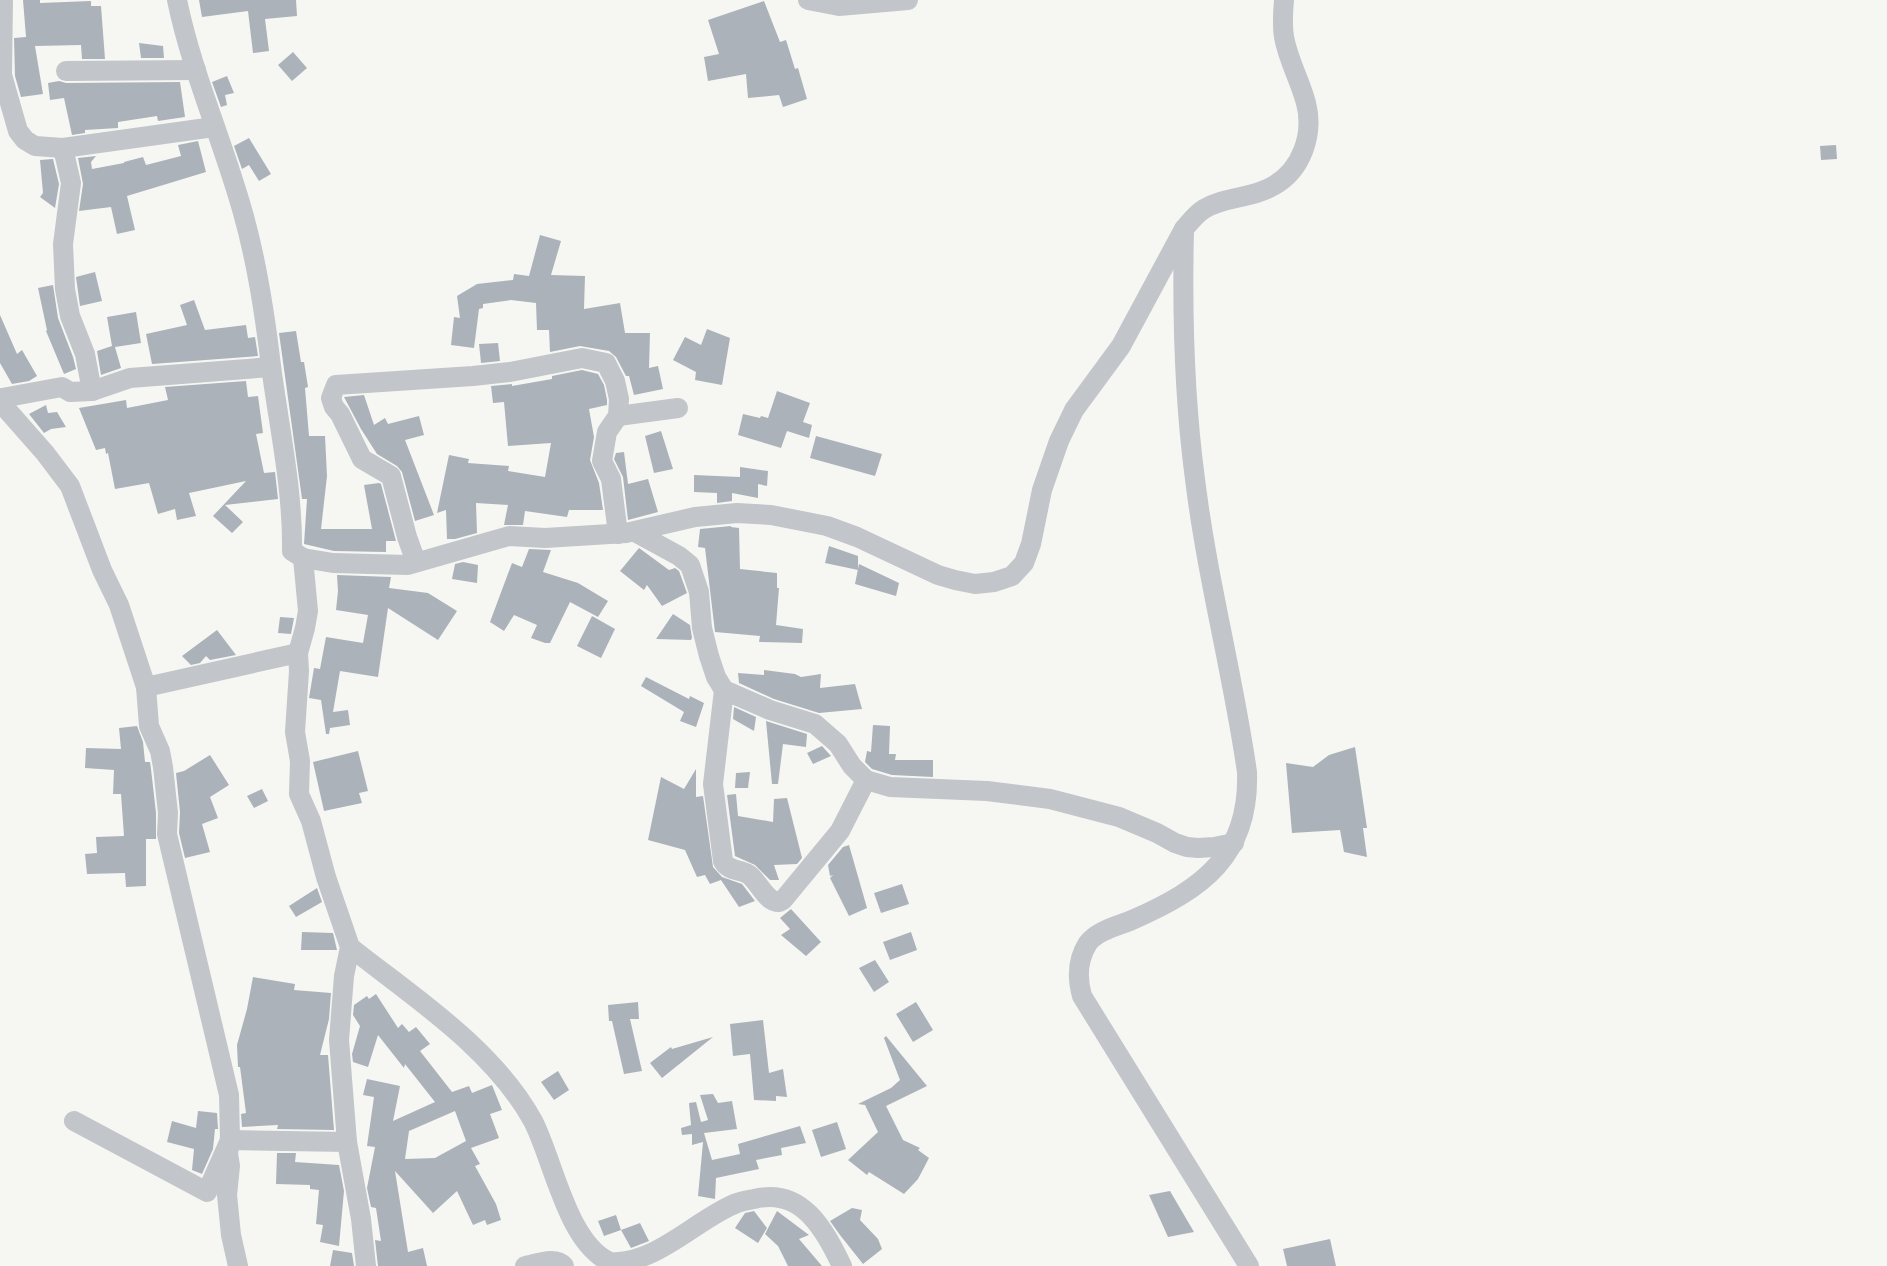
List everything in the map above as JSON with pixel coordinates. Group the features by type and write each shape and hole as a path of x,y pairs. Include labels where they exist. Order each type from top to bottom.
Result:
{"street":[{"path":"3,0 2,75 18,131 25,140 35,146 63,148 214,127"},
{"path":"177,0 196,70 244,215 255,267 281,424 292,527 292,551 303,558 333,563 408,565 509,536 545,538 626,533 695,517 737,513 771,515 826,526 857,537 929,571 975,584 994,582 1012,576 1023,563 1031,544 1042,490 1069,420 1121,346 1184,229 1204,209 1229,199 1261,194 1284,180 1298,163 1306,144 1308,116 1306,103 1284,38 1284,0"},
{"path":"808,0 839,6 908,0"},
{"path":"66,71 196,70"},
{"path":"63,148 71,183 63,244 65,289 70,316 85,354 92,391"},
{"path":"1184,229 1186,371 1195,481 1247,772 1248,797 1242,825 1234,843 1216,868 1175,900 1100,933 1089,942 1081,958 1077,979 1082,996 1249,1266"},
{"path":"417,562 407,537 391,476 362,459 340,414 334,407 331,398 336,385 510,372 582,358 606,363 615,381 619,399 618,416 607,432 602,461 611,479 626,533"},
{"path":"238,1266 231,1235 227,1195 230,1166 228,1154 229,1095 168,834 163,767 160,751 149,726 146,687 119,605 102,570 70,486 45,453 1,403 2,398 62,387 70,393 92,391 130,378 271,367"},
{"path":"618,416 678,408"},
{"path":"626,533 679,556 690,565 699,592 702,628 709,656 716,677 724,690 770,710 815,724 838,744 852,766 866,780 890,786 987,791 1050,799 1119,817 1187,847 1206,848 1234,843"},
{"path":"303,558 308,611 298,652 295,732 300,762 298,794 311,821 326,877 350,947 344,976 339,1040 347,1142 361,1220 366,1266"},
{"path":"146,687 298,652"},
{"path":"724,690 713,784 723,861 726,866 750,876 772,901 783,900 840,831 866,780"},
{"path":"350,947 415,999 446,1020 507,1084 533,1122 575,1228 594,1250 609,1262 634,1265 665,1253 708,1220 735,1203 762,1197 783,1197 808,1210 830,1240 842,1266"},
{"path":"74,1121 207,1192 230,1140"},
{"path":"230,1140 347,1142"},
{"path":"525,1266 555,1261 564,1266"}],"building":[{"path":"23,0 40,0 40,3 91,1 91,6 101,6 105,59 82,59 81,45 35,46 43,94 21,97 15,76 14,38 26,37"},
{"path":"199,0 296,0 297,16 265,19 269,51 253,53 248,11 202,17"},
{"path":"764,1 780,42 786,40 795,69 798,68 807,99 783,107 779,95 748,98 746,74 708,81 704,57 719,54 708,20"},
{"path":"139,43 163,46 164,58 141,58"},
{"path":"293,52 307,68 292,81 278,65"},
{"path":"227,76 234,93 225,95 227,105 221,107 212,82"},
{"path":"59,81 66,83 180,82 185,117 158,121 157,116 118,122 118,128 85,130 85,133 72,135 64,98 50,100 48,83"},
{"path":"249,138 271,174 259,181 249,165 242,169 234,146"},
{"path":"198,141 206,172 127,196 135,230 117,234 111,207 79,211 83,184 78,158 96,156 91,162 92,169 143,157 146,165 181,156 178,145"},
{"path":"1836,145 1837,159 1821,160 1820,146"},
{"path":"53,159 59,184 55,208 40,197 43,193 40,160"},
{"path":"540,235 561,241 551,275 585,276 584,309 620,303 625,333 650,333 649,368 658,366 663,389 634,395 629,376 626,376 616,357 609,351 580,346 550,352 549,330 537,330 536,303 511,300 483,304 483,308 479,309 474,348 451,345 454,317 460,318 457,296 477,284 513,280 514,274 529,276"},
{"path":"95,272 102,301 80,306 76,277"},
{"path":"53,285 58,318 76,369 64,374 46,331 38,288"},
{"path":"194,300 205,330 246,325 248,338 255,337 258,356 152,364 146,334 187,325 180,305"},
{"path":"136,312 141,343 115,347 121,368 101,375 97,351 112,346 107,317"},
{"path":"0,315 17,354 22,350 37,376 29,381 12,384 0,363"},
{"path":"707,329 730,338 722,385 695,380 696,372 673,360 685,337 701,345"},
{"path":"296,331 308,387 305,388 309,436 325,436 327,476 321,529 372,529 364,485 379,483 396,541 386,541 386,552 334,551 304,544 307,499 302,499 279,333"},
{"path":"498,343 500,361 481,363 479,344"},
{"path":"582,370 598,374 604,385 607,400 607,405 589,409 594,437 590,460 599,483 603,510 569,510 567,517 525,511 523,525 504,525 508,505 476,503 477,533 447,539 446,510 437,513 449,455 469,459 468,463 509,466 508,471 545,477 551,443 508,446 504,402 493,403 491,386 512,384 512,386 552,379 552,376"},
{"path":"246,381 248,397 258,396 263,433 256,434 264,473 275,472 278,499 225,505 243,522 232,533 213,516 246,481 189,493 196,516 177,520 175,509 158,514 149,483 115,489 108,453 106,454 105,448 96,450 79,408 126,400 127,408 168,400 165,387"},
{"path":"777,391 810,403 803,422 812,425 809,438 787,431 781,448 738,435 743,414 768,418"},
{"path":"364,395 374,425 385,418 388,424 419,416 424,435 405,440 434,515 415,521 402,472 397,466 377,454 344,397"},
{"path":"46,405 48,413 57,412 66,427 51,429 44,433 29,414"},
{"path":"661,431 673,469 654,473 645,436"},
{"path":"816,436 882,454 875,476 810,458"},
{"path":"624,452 628,484 648,479 658,512 628,520 623,477 614,459 616,453"},
{"path":"740,467 768,471 767,486 758,484 758,498 732,493 732,501 717,503 717,493 694,492 694,475 740,477"},
{"path":"731,526 739,528 740,569 777,573 777,588 779,588 776,625 803,629 802,643 759,642 760,636 715,632 705,548 698,547 700,529"},
{"path":"829,546 858,556 858,570 825,563"},
{"path":"639,548 669,570 675,568 679,571 687,593 662,606 647,585 644,590 620,571"},
{"path":"529,549 551,550 543,572 578,583 608,601 598,617 570,602 550,643 531,638 537,625 514,615 504,631 490,622 512,563 522,567"},
{"path":"463,562 478,565 477,583 452,579 455,564"},
{"path":"859,564 899,583 896,596 855,584"},
{"path":"337,575 391,577 389,588 428,593 457,611 438,640 388,608 378,677 340,671 333,712 348,710 350,725 330,728 329,734 326,734 321,700 309,698 314,668 320,669 326,637 363,643 368,615 336,610"},
{"path":"673,614 690,625 691,640 656,639"},
{"path":"592,616 615,629 601,658 577,646"},
{"path":"280,617 294,618 291,634 278,633"},
{"path":"217,630 236,655 210,660 206,656 200,663 191,665 182,656"},
{"path":"764,670 795,674 801,677 821,674 820,688 855,684 862,709 819,713 774,699 739,683 738,673 764,675"},
{"path":"646,677 689,699 690,696 704,703 696,727 680,721 684,712 641,686"},
{"path":"734,707 756,717 754,731 733,719"},
{"path":"766,721 807,734 806,747 783,744 778,784 772,784"},
{"path":"873,725 890,726 889,754 896,754 895,760 933,760 933,777 892,775 872,769 865,762 867,751 871,752"},
{"path":"137,726 143,742 145,762 150,762 156,813 156,839 146,839 146,886 126,887 125,873 87,874 85,854 97,853 96,837 124,836 121,794 113,794 114,770 85,768 86,748 121,749 119,728"},
{"path":"822,746 831,756 813,764 807,753"},
{"path":"1355,747 1367,828 1363,828 1367,857 1344,852 1340,830 1292,833 1286,763 1313,767 1329,755"},
{"path":"358,751 368,791 359,793 362,803 324,811 313,762"},
{"path":"210,755 229,785 210,797 218,818 202,824 210,852 185,858 179,833 180,812 176,773 184,771"},
{"path":"696,769 696,797 703,796 713,867 722,877 742,884 755,901 739,907 721,880 710,884 705,875 697,877 685,850 648,840 661,777 684,789"},
{"path":"750,772 748,788 735,788 736,773"},
{"path":"262,789 268,801 254,808 247,796"},
{"path":"736,794 738,816 773,822 774,799 787,798 802,858 797,864 774,865 779,880 770,880 755,865 735,856 727,795"},
{"path":"849,845 867,908 849,916 830,878 833,875 830,876 828,865 843,847"},
{"path":"902,884 909,904 881,913 874,893"},
{"path":"317,888 322,902 296,917 289,906"},
{"path":"791,909 821,942 806,956 781,935 790,929 780,918"},
{"path":"302,932 333,933 337,950 301,950"},
{"path":"911,932 917,950 890,960 883,942"},
{"path":"875,960 889,982 874,992 859,968"},
{"path":"253,977 295,984 294,990 331,993 329,1019 320,1055 328,1055 334,1130 277,1129 278,1125 242,1127 241,1114 246,1113 240,1067 238,1067 237,1045"},
{"path":"376,994 398,1028 402,1024 409,1032 416,1027 430,1044 420,1051 452,1092 469,1086 472,1093 492,1085 502,1110 490,1114 499,1138 471,1148 480,1164 475,1166 496,1204 501,1220 487,1225 485,1220 473,1225 457,1191 433,1213 395,1171 408,1252 423,1248 427,1266 378,1266 375,1240 381,1241 376,1208 371,1207 367,1188 375,1147 367,1146 374,1097 363,1095 367,1079 400,1086 393,1121 435,1102 378,1035 368,1067 353,1062 352,1054 360,1026 353,1015 354,1005 367,996 369,999","holes":["455,1111 466,1141 435,1158 405,1159 409,1131"]},
{"path":"638,1002 639,1019 630,1019 642,1071 624,1074 612,1021 609,1021 608,1005"},
{"path":"916,1002 933,1030 913,1042 896,1014"},
{"path":"763,1020 769,1073 783,1069 787,1097 776,1096 776,1101 754,1100 750,1054 733,1056 730,1024"},
{"path":"886,1036 927,1086 886,1106 903,1140 920,1148 918,1150 929,1158 918,1179 904,1194 869,1172 867,1175 848,1160 878,1132 865,1105 858,1104 891,1088 900,1080 884,1038"},
{"path":"713,1037 662,1078 650,1063 671,1047 672,1049"},
{"path":"558,1071 569,1090 554,1100 541,1082"},
{"path":"713,1094 718,1103 732,1101 737,1129 704,1133 712,1160 740,1154 738,1144 800,1126 806,1143 781,1148 782,1155 756,1160 759,1169 716,1178 715,1199 698,1196 703,1142 692,1145 692,1134 682,1135 681,1128 691,1125 689,1103 696,1102 701,1122 708,1120 700,1095"},
{"path":"198,1111 217,1113 218,1129 215,1129 213,1149 202,1174 192,1170 194,1149 167,1142 172,1121 196,1128"},
{"path":"837,1122 846,1149 821,1157 812,1130"},
{"path":"277,1153 296,1153 295,1162 339,1165 344,1191 339,1246 320,1242 323,1225 316,1224 319,1190 310,1189 310,1185 276,1184"},
{"path":"1170,1191 1194,1232 1168,1237 1149,1195"},
{"path":"852,1208 862,1210 860,1220 878,1239 882,1249 863,1264 830,1221"},
{"path":"754,1211 767,1228 758,1243 735,1228 745,1213"},
{"path":"777,1211 809,1235 799,1239 822,1266 788,1266 778,1246 765,1234"},
{"path":"616,1215 621,1230 604,1236 598,1221"},
{"path":"640,1223 649,1241 631,1248 621,1230"},
{"path":"1330,1239 1336,1266 1287,1266 1283,1249"},
{"path":"333,1250 352,1253 354,1266 330,1266"}]}
